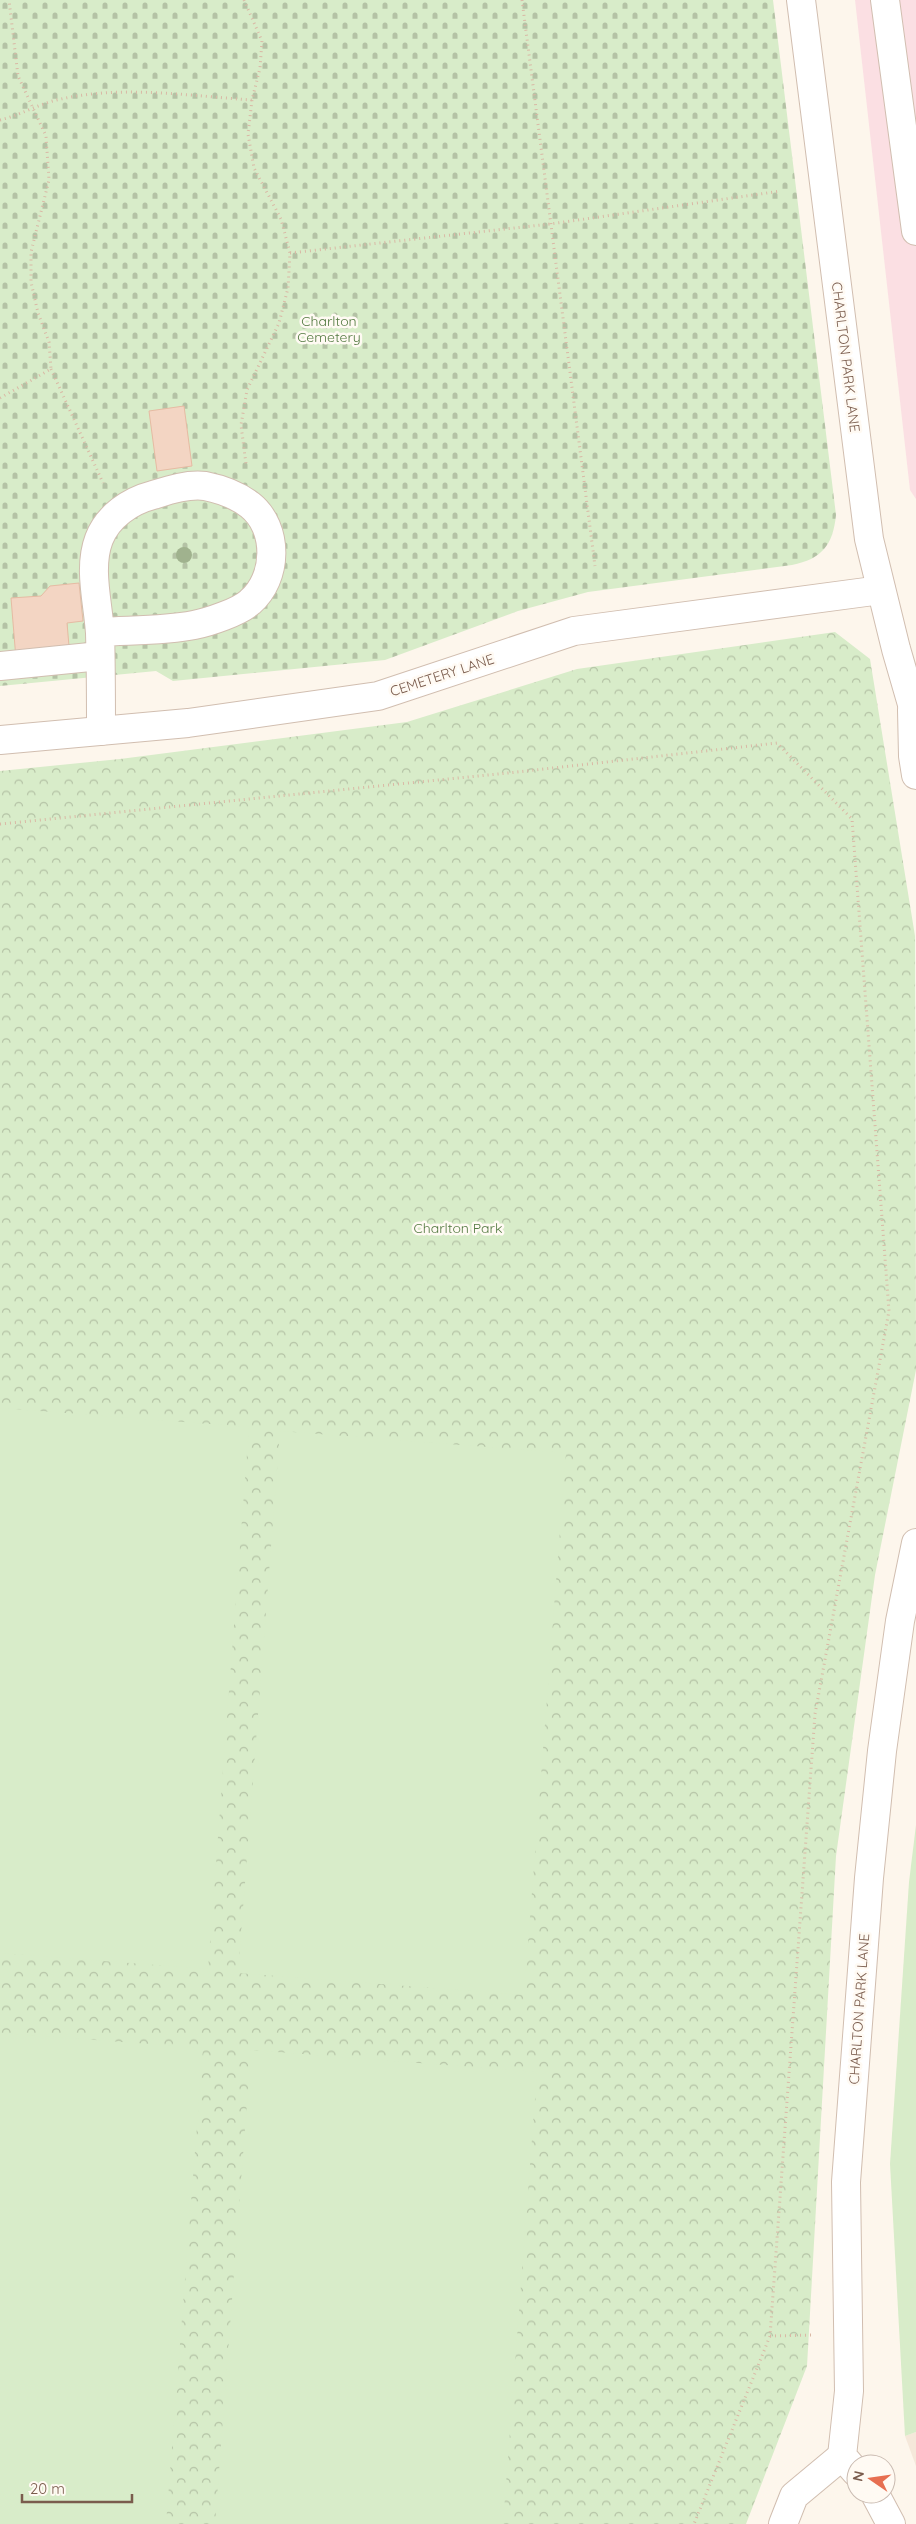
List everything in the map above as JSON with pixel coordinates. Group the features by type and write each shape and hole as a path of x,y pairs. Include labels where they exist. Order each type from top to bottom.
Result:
{"street":[{"name":"CHARLTON PARK LANE","path":"801,0 869,539 881,590 906,647 914,714 913,756 916,775"},
{"path":"884,0 904,55 916,231"},
{"path":"0,666 100,644 194,625 223,616 250,602 266,580 272,558 268,530 251,506 229,493 212,488 179,487 142,498 116,513 99,538 94,563 100,644 101,731"},
{"name":"CEMETERY LANE","path":"0,740 188,723 378,696 574,632 881,590"},
{"name":"CHARLTON PARK LANE","path":"849,2454 846,2182 869,1878 882,1751 900,1621 916,1542"},
{"path":"783,2524 794,2496 846,2466"},
{"path":"880,2504 891,2524"}],"path":[{"path":"9,0 18,76 46,136 49,180 31,252 32,282 38,313 49,342 51,369 116,513"},
{"path":"244,0 262,40 260,68 252,100 248,134 254,168 281,218 290,253 288,288 279,323 247,390 242,416 241,425 251,506"},
{"path":"522,0 595,566"},
{"path":"0,120 61,99 146,92 201,98 252,100"},
{"path":"290,253 550,224 781,191"},
{"path":"0,398 51,369"},
{"path":"0,824 508,773 777,743 852,819 889,1311 815,1714 770,2336 694,2524"},
{"path":"770,2336 818,2334"}],"shaded area":[{"path":"855,0 916,0 916,499 910,490"},
{"path":"916,2432 916,2466 905,2436"}],"green space":[{"name":"Charlton Cemetery","path":"0,0 773,0 836,515 829,542 824,549 811,559 792,565 588,592 518,611 385,660 173,681 156,671 0,686"},
{"name":"Charlton Park","path":"835,632 870,659 915,936 916,1370 875,1575 836,1856 807,2366 746,2524 0,2524 0,771 120,759 407,722 577,669"},
{"path":"0,1408 249,1427 208,1969 0,1953"},
{"path":"280,1431 566,1453 524,1995 238,1973"},
{"path":"916,1825 916,2432 905,2436 890,2164 909,1882"},
{"path":"0,2033 203,2048 166,2524 0,2524"},
{"path":"251,2050 537,2072 503,2524 215,2524"}],"building":[{"path":"184,406 192,466 157,471 149,411"},
{"path":"79,583 83,621 67,623 69,646 16,659 11,598 41,596 50,586"}]}
